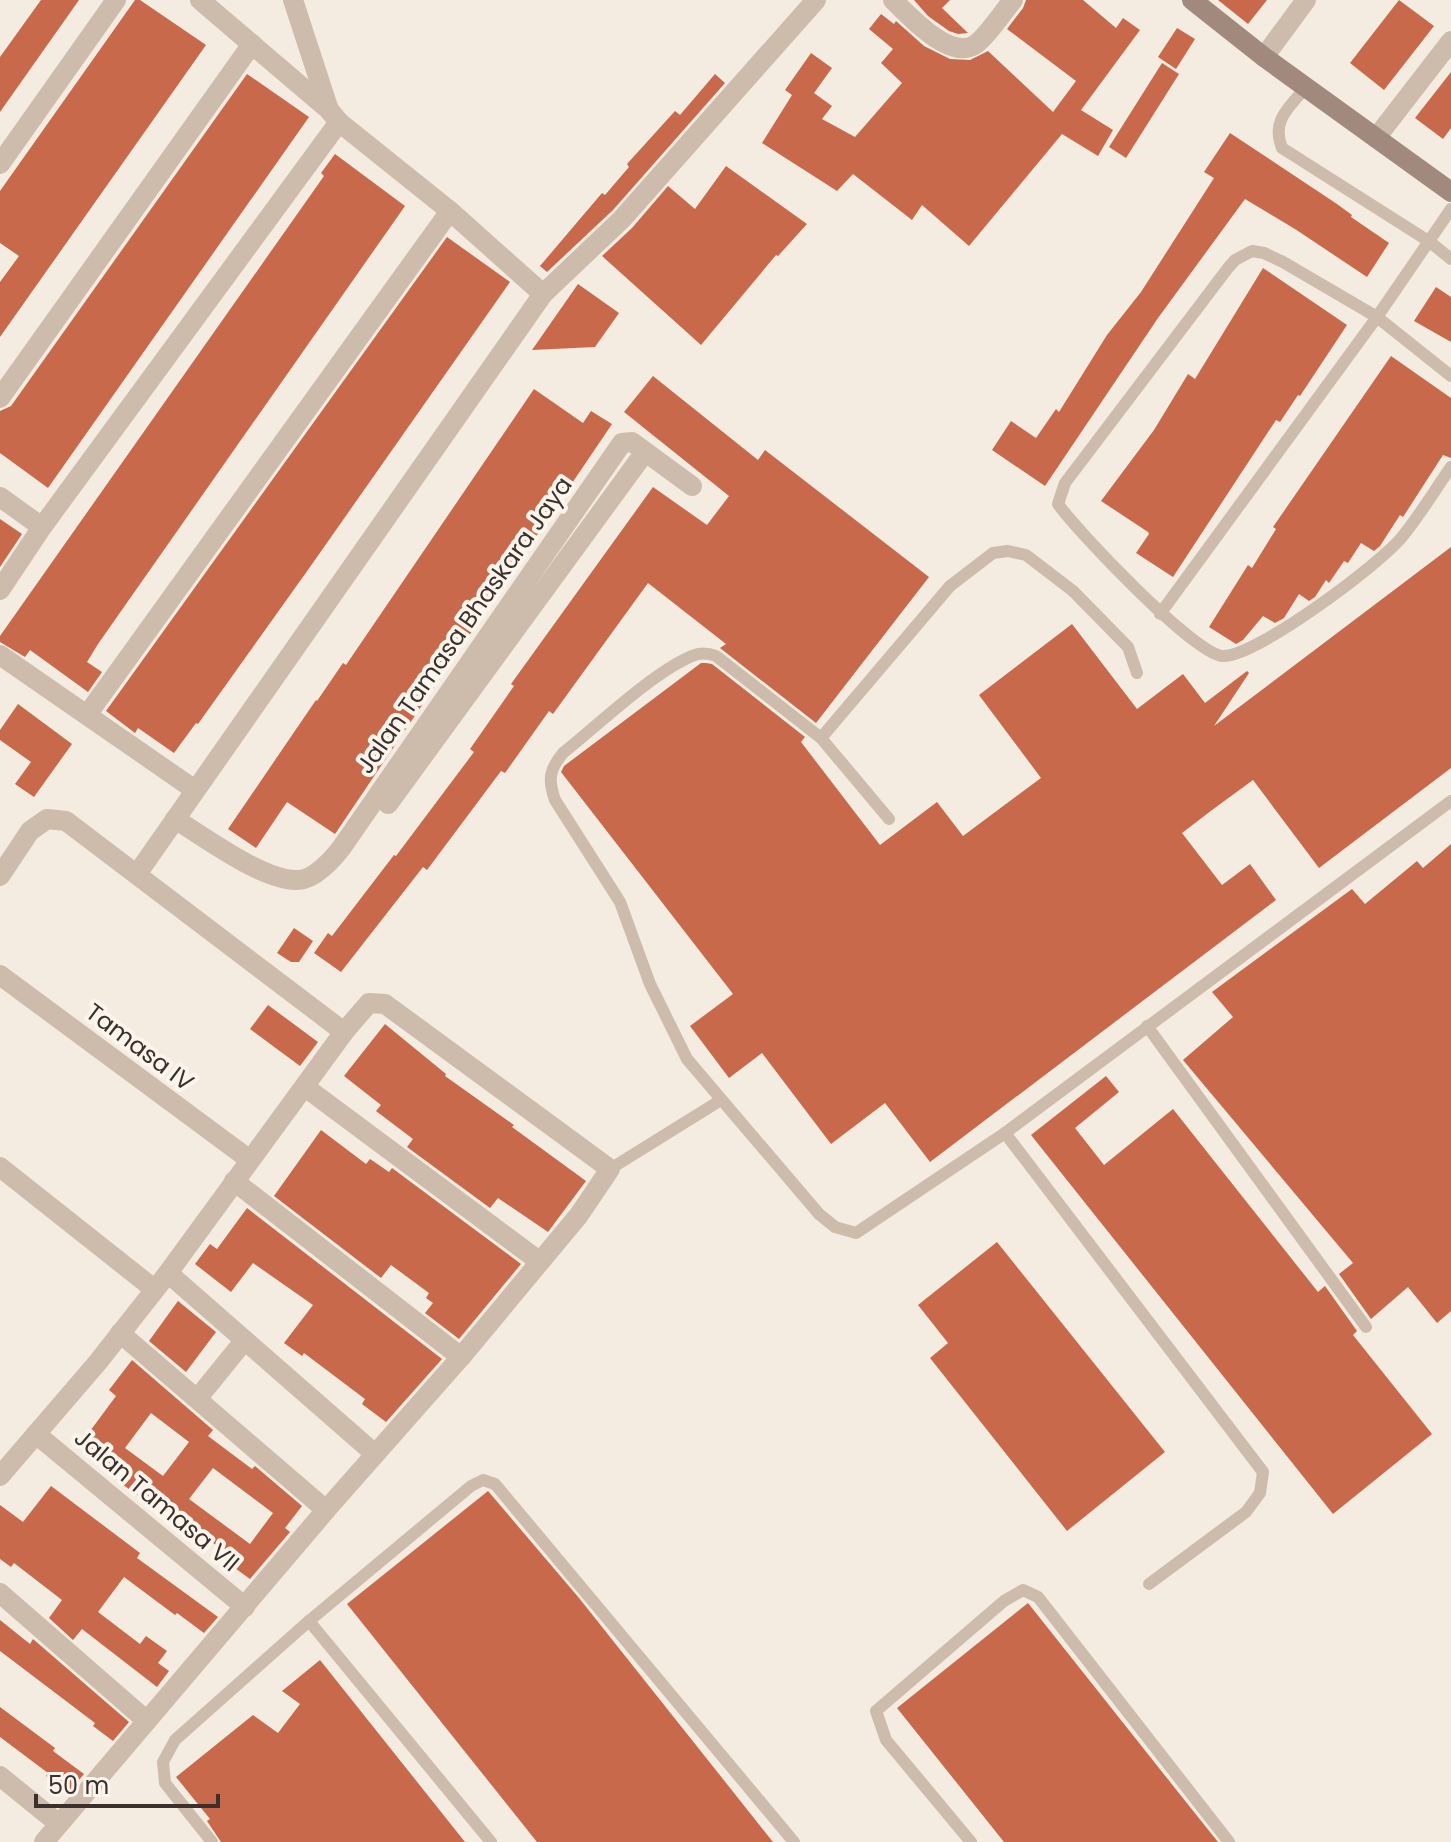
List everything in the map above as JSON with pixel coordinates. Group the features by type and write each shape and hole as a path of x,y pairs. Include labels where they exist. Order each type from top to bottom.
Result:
{"main road":[{"path":"1192,0 1264,57 1451,192"}],"street":[{"path":"0,164 116,0"},
{"path":"200,0 450,211 543,294"},
{"path":"293,0 334,116"},
{"path":"137,874 543,294 622,219 816,0"},
{"path":"893,0 943,43 962,48 976,44 1013,0"},
{"path":"1264,57 1306,0"},
{"path":"1376,138 1451,41"},
{"path":"0,398 252,44"},
{"path":"0,590 334,116"},
{"path":"87,715 450,211"},
{"name":"Jalan Tamasa Bhaskara Jaya","path":"175,819 270,875 299,881 312,875 334,858 622,443 632,442 692,486"},
{"path":"0,497 42,527"},
{"path":"0,655 195,790"},
{"path":"0,876 30,831 47,819 66,821 344,1032"},
{"name":"Tamasa IV","path":"0,975 250,1160"},
{"path":"0,1476 161,1281 344,1032 369,1003 385,1004 610,1169 579,1215 461,1357 326,1510 44,1842"},
{"path":"305,1087 539,1261"},
{"path":"0,1167 244,1341 375,1454"},
{"path":"234,1181 461,1357"},
{"path":"120,1333 326,1510"},
{"path":"197,1399 244,1341"},
{"name":"Jalan Tamasa VII","path":"36,1434 245,1607"},
{"path":"0,1593 147,1721"},
{"path":"0,1776 59,1824"}],"lane":[{"path":"1306,87 1281,118 1276,134 1282,148 1430,242 1451,259"},
{"path":"1160,614 1377,317 1451,209"},
{"path":"1451,376 1377,317 1264,253 1252,251 1228,268 1065,483 1059,497 1061,508 1160,614 1217,655 1226,656 1265,641 1380,559 1402,537 1451,467"},
{"path":"821,738 950,586 993,553 1008,551 1026,555 1073,591 1128,647 1137,673"},
{"path":"889,819 821,738 716,656 703,653 662,674 563,753 552,766 548,782 555,800 620,902 650,984 687,1059 819,1214 835,1227 856,1233 1005,1133 1451,801"},
{"path":"1147,1026 1366,1327"},
{"path":"610,1169 721,1100"},
{"path":"1005,1133 1263,1472 1260,1493 1246,1512 1149,1584"},
{"path":"212,1842 165,1783 163,1762 175,1740 309,1621 471,1486 483,1480 495,1484 794,1842"},
{"path":"971,1842 886,1740 876,1711 1004,1601 1023,1590 1038,1597 1229,1842"},
{"path":"309,1621 491,1842"}],"building":[{"path":"41,0 79,0 0,112 0,57"},
{"path":"135,0 140,0 206,45 0,337 0,282 19,256 0,243 0,191"},
{"path":"914,0 950,0 942,8 968,33 949,31 928,16"},
{"path":"1026,0 1083,0 1116,28 1123,18 1140,30 1081,110 1113,130 1098,156 1062,134 969,246 922,205 912,220 853,174 837,191 762,143 792,95 785,90 811,53 832,68 814,93 832,106 822,119 855,137 902,83 881,63 893,49 869,29 881,14 894,24 896,21 924,46 950,59 970,60 988,51 1053,112 1076,81 1007,29"},
{"path":"1218,0 1267,0 1248,24"},
{"path":"1399,0 1434,26 1384,90 1350,63"},
{"path":"1177,28 1195,39 1176,69 1158,57"},
{"path":"1162,63 1179,74 1126,158 1109,147"},
{"path":"1451,72 1451,128 1443,139 1415,118"},
{"path":"247,74 309,117 48,488 0,453 0,411 11,406"},
{"path":"715,74 725,83 613,210 547,272 540,266 675,111 680,115"},
{"path":"1230,133 1337,204 1389,243 1367,277 1245,199 1158,318 1045,486 992,450 1011,421 1036,438 1056,409 1059,412 1107,335 1141,292 1214,178 1204,172"},
{"path":"335,154 405,206 98,644 87,662 102,672 88,692 30,650 25,657 0,642 0,636 324,176 321,173"},
{"path":"726,166 807,224 776,255 701,345 602,256 632,228 668,186 695,209"},
{"path":"447,237 510,282 198,724 174,753 138,728 135,733 106,711"},
{"path":"1263,268 1347,325 1300,396 1280,422 1276,420 1173,577 1136,553 1148,532 1101,501 1154,430 1188,374 1195,379"},
{"path":"578,284 619,313 595,347 532,350"},
{"path":"1436,287 1451,297 1451,342 1414,321"},
{"path":"1391,356 1451,398 1451,458 1443,455 1403,517 1400,515 1380,546 1374,551 1361,543 1348,563 1344,561 1315,597 1309,601 1299,594 1284,618 1275,623 1263,616 1236,644 1209,627 1248,565 1252,568 1276,529 1273,527"},
{"path":"653,376 758,460 765,450 929,577 816,723 720,648 726,644 648,583 553,714 549,711 505,773 501,771 427,870 423,867 341,972 314,953 328,933 332,936 396,856 474,752 470,749 514,686 511,684 653,487 707,525 729,496 624,412"},
{"path":"534,389 583,423 591,411 612,424 335,834 287,802 256,848 228,829 316,700 343,663 346,665"},
{"path":"0,519 22,534 0,567"},
{"path":"1451,547 1451,768 1319,868 1253,780 1212,810 1182,833 1222,885 1250,864 1276,900 930,1162 885,1103 831,1144 762,1053 729,1078 690,1026 733,994 561,772 564,766 701,663 706,663 712,664 805,737 801,742 880,845 937,802 963,836 1041,778 979,695 1072,624 1137,709 1183,674 1205,703 1247,671 1249,673 1214,726"},
{"path":"18,704 72,744 34,797 15,784 31,762 0,740 0,730"},
{"path":"1451,844 1451,1311 1437,1323 1408,1287 1371,1319 1339,1274 1353,1263 1183,1060 1233,1017 1212,992 1352,889 1365,904 1417,861 1423,868"},
{"path":"294,928 313,941 299,962 291,962 277,953"},
{"path":"268,1005 318,1042 300,1066 250,1029"},
{"path":"385,1024 445,1076 586,1181 548,1232 498,1198 490,1208 407,1147 413,1139 376,1111 381,1105 344,1076"},
{"path":"1106,1076 1119,1092 1075,1128 1104,1165 1173,1109 1318,1292 1325,1286 1357,1331 1353,1335 1432,1434 1333,1514 1031,1135"},
{"path":"321,1130 366,1164 370,1159 389,1172 392,1168 521,1264 459,1339 425,1313 433,1303 426,1298 429,1293 391,1265 381,1278 274,1196"},
{"path":"247,1208 442,1359 386,1422 362,1404 365,1399 304,1353 302,1356 284,1343 313,1305 253,1263 231,1292 195,1264 210,1244 217,1249"},
{"path":"997,1242 1165,1452 1067,1531 930,1358 948,1343 918,1305"},
{"path":"178,1301 216,1332 186,1372 149,1341"},
{"path":"132,1360 213,1430 208,1436 252,1469 255,1466 302,1506 285,1528 290,1532 250,1579 232,1566 236,1560 198,1532 200,1530 153,1496 148,1503 111,1476 114,1472 79,1446 116,1396 109,1390","holes":["151,1413 189,1442 163,1476 125,1448","213,1468 273,1513 250,1544 189,1499"]},
{"path":"51,1486 140,1553 137,1558 218,1617 204,1633 124,1577 98,1612 140,1644 146,1636 167,1651 158,1663 169,1671 157,1687 82,1629 73,1640 49,1618 62,1600 14,1563 11,1567 0,1559 0,1505 23,1522"},
{"path":"488,1491 579,1598 773,1842 537,1842 347,1604"},
{"path":"1028,1603 1218,1842 1004,1842 897,1708"},
{"path":"0,1620 30,1644 33,1639 129,1722 113,1741 93,1726 95,1723 0,1651"},
{"path":"320,1660 465,1842 221,1842 207,1821 210,1819 176,1777 253,1715 278,1733 300,1704 282,1691"},
{"path":"0,1707 84,1774 68,1793 46,1776 48,1773 0,1737"}]}
